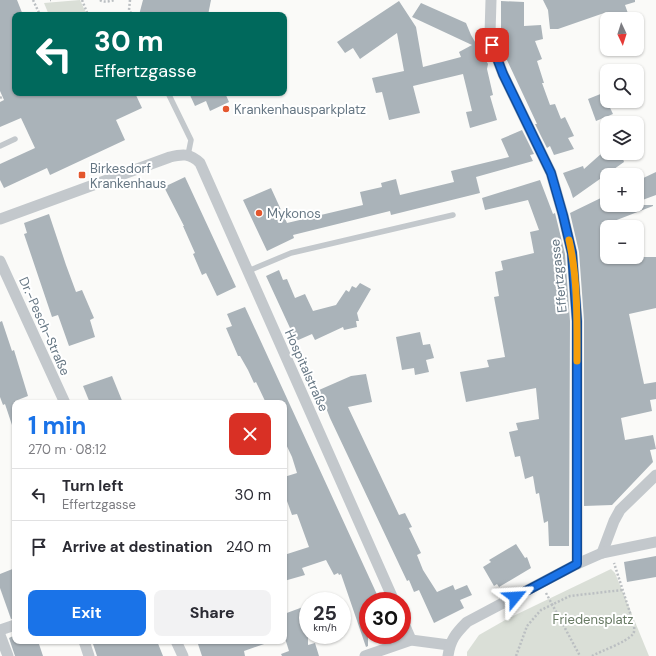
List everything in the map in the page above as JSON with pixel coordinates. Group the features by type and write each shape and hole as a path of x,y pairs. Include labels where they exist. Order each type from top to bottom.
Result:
{"street":[{"name":"Effertzgasse","path":"491,0 490,34 492,45 503,74 551,173 572,253 577,321 577,564"},
{"path":"0,219 170,157 188,155"},
{"name":"Hospitalstraße","path":"188,155 200,163 390,592"},
{"name":"Dr.-Pesch-Straße","path":"0,261 64,400"},
{"path":"606,552 614,521 620,510 656,474"},
{"path":"411,640 449,651 456,633 468,622 577,564 606,552 656,542"},
{"path":"0,630 12,626"},
{"path":"0,635 8,656"},
{"path":"85,644 89,656"},
{"path":"177,644 183,656"},
{"path":"365,656 400,644"}],"lane":[{"path":"169,96 191,140 188,155"},
{"path":"0,146 15,140"},
{"path":"248,271 291,253 453,215"}],"path":[{"path":"33,0 39,12"},
{"path":"82,0 87,12"},
{"path":"100,0 109,2 115,0"},
{"path":"130,0 129,10 130,12"},
{"path":"592,656 622,642 635,631 622,590 606,552"},
{"path":"542,583 580,656"},
{"path":"516,656 527,626 541,610 570,596 622,590"}],"green space":[{"path":"80,0 86,12 48,12 44,3"},
{"name":"Friedensplatz","path":"611,569 615,573 649,656 467,656 467,652 479,635 507,619"}],"building":[{"path":"0,0 17,0 22,12 12,12 12,96 136,96 142,108 116,120 125,140 50,175 47,168 4,188 0,180 0,164 35,148 21,118 0,127 0,102 4,100 0,91"},
{"path":"143,0 211,0 209,12 140,12"},
{"path":"543,0 635,0 635,2 625,5 628,12 600,12 600,14 558,29 550,29 548,10"},
{"path":"399,1 416,27 423,67 461,57 459,52 472,45 412,17 421,3 466,23 471,35 488,64 487,69 493,95 490,96 497,120 470,128 466,112 472,111 463,74 413,86 420,113 389,120 382,92 376,93 372,78 404,71 397,33 360,59 353,48 345,53 337,42"},
{"path":"501,1 524,2 524,26 541,25 543,39 535,41 542,59 537,61 544,83 542,83 550,105 555,104 561,119 565,117 574,136 568,138 574,149 554,155 550,146 547,148 535,124 537,124 506,58 501,39"},
{"path":"600,94 600,108 610,108 613,114 608,116 600,116 600,119 596,121 588,99"},
{"path":"190,96 226,96 229,102 210,111 206,101 195,106"},
{"path":"522,130 534,154 530,155 533,161 476,177 480,193 391,215 390,211 293,235 294,238 267,251 243,200 271,188 287,223 363,205 360,192 382,187 381,183 396,179 400,195 454,182 451,171 509,157 501,139"},
{"path":"600,155 600,160 623,160 624,162 616,168 600,168 600,179 573,198 563,173 583,166 584,169"},
{"path":"656,172 656,195 644,199 644,178"},
{"path":"185,177 236,287 217,296 206,273 202,275 193,254 195,253 184,226 164,187"},
{"path":"540,180 553,214 555,213 565,254 570,321 569,546 549,546 548,521 544,523 539,493 536,494 533,476 525,479 520,456 515,457 509,432 518,430 516,423 539,419 536,388 466,402 460,372 489,367 487,360 505,357 494,297 499,296 495,272 503,270 501,261 534,253 530,232 539,230 528,200 485,210 482,198"},
{"path":"600,198 600,212 637,212 617,220 600,220 600,264 644,264 644,257 656,257 656,308 629,314 644,384 656,382 656,399 650,400 652,411 621,418 625,440 653,435 656,449 650,450 653,462 612,505 584,506 584,320 579,252 570,213"},
{"path":"644,205 653,206 644,209"},
{"path":"49,214 76,292 82,290 94,318 90,320 95,337 69,346 58,315 52,317 24,234 27,233 24,223"},
{"path":"279,270 283,280 287,279 295,298 305,294 313,311 336,305 346,290 349,292 352,286 356,288 360,283 371,289 357,313 359,321 356,321 357,327 344,330 343,327 315,340 312,334 296,341 266,276"},
{"path":"245,307 376,592 359,592 359,627 351,603 351,592 347,592 341,574 339,575 338,573 334,575 326,560 302,568 305,575 287,580 287,554 309,547 297,514 292,515 287,501 287,476 297,473 287,446 287,400 265,400 256,382 254,383 240,356 238,356 226,328 232,326 227,314"},
{"path":"2,321 12,351 14,350 28,396 18,400 12,400 12,425 5,404 3,405 0,397 0,322"},
{"path":"420,332 423,345 430,344 434,358 426,360 429,372 415,375 414,368 402,370 396,337"},
{"path":"366,374 372,402 348,407 399,515 405,513 412,527 409,528 421,553 417,555 423,570 437,592 453,585 455,590 467,585 472,595 460,600 464,608 434,623 419,590 414,592 409,580 407,581 330,418 319,390 351,376"},
{"path":"112,376 122,400 89,400 83,386"},
{"path":"516,544 525,558 527,557 531,568 499,587 497,584 494,586 483,567 491,562 489,560"},
{"path":"656,556 656,577 627,582 624,562"},
{"path":"12,569 12,619 0,588 0,574"},
{"path":"299,608 299,644 315,644 319,656 282,656 281,654 289,651 287,644 287,613"},
{"path":"12,636 12,644 39,644 43,656 15,656 9,638"},
{"path":"93,644 158,644 163,656 97,656"},
{"path":"198,644 264,644 244,651 245,656 202,656"}],"slow traffic":[{"path":"569,240 575,281 577,361"}],"place":[{"name":"Krankenhausparkplatz","path":"226,109"},
{"name":"Birkesdorf Krankenhaus","path":"82,175"},
{"name":"Mykonos","path":"259,213"}],"route":[{"path":"492,45 503,74 551,173 572,253 577,321 577,564 515,597"}]}
